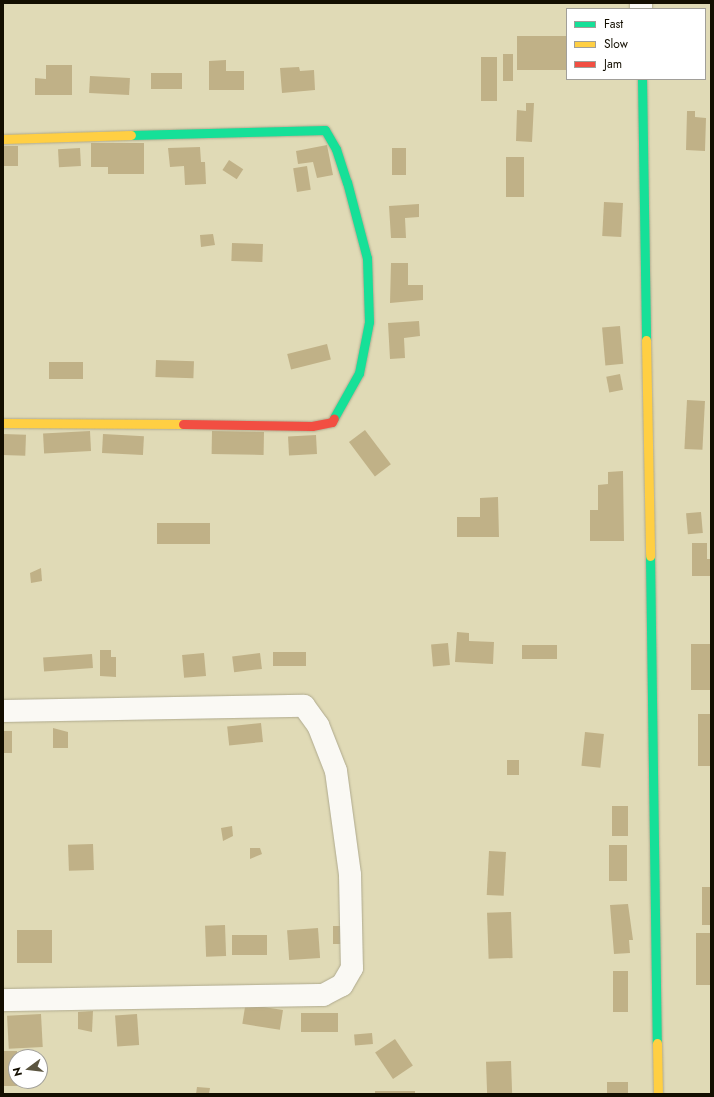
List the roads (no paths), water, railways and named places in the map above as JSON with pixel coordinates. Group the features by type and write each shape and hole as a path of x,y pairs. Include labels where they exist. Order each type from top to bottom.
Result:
{"street":[{"path":"642,80 658,1094"},
{"path":"3,139 325,130 336,149 347,182 367,258 369,322 359,373 332,422 312,426 70,422 3,423"},
{"path":"3,711 304,706 318,725 336,771 350,875 352,968 342,985 323,995 3,1000"}]}
